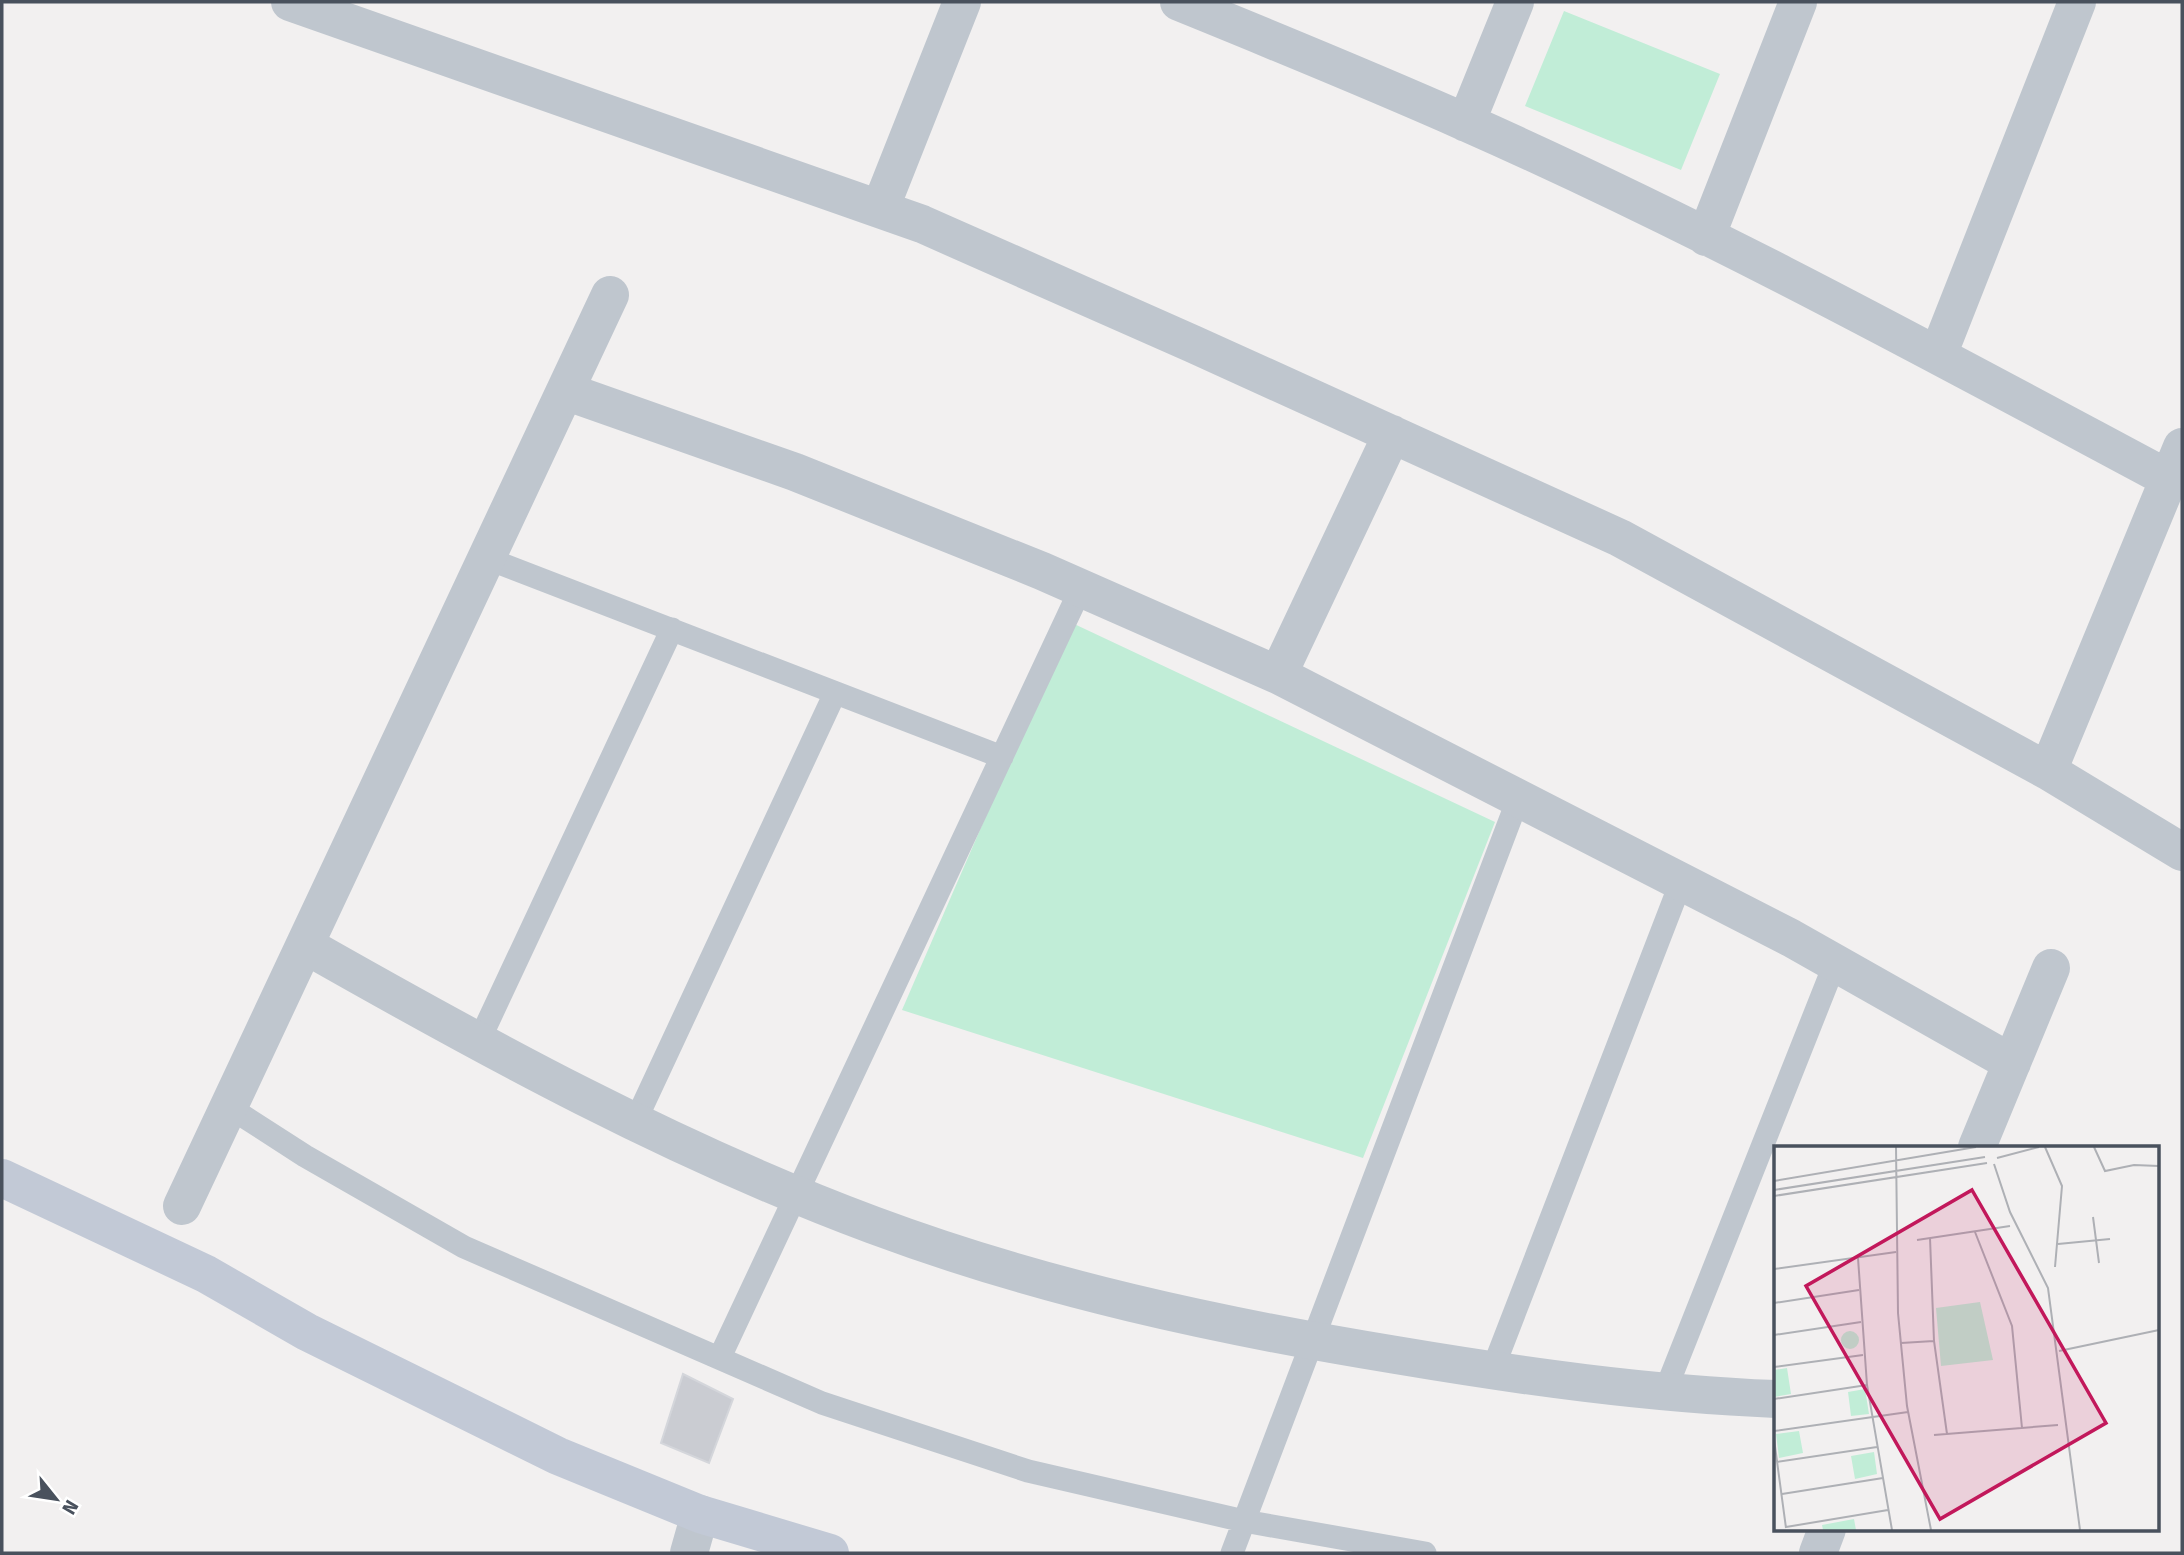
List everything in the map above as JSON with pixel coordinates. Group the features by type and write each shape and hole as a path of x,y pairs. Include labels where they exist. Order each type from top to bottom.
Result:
{"street":[{"path":"290,2 880,209 947,235 1392,434 1620,538 2048,771 2182,852"},
{"path":"880,209 962,2"},
{"path":"1179,2 1238,13 1706,237 1938,355 2176,463 2048,771"},
{"path":"1466,123 1516,2"},
{"path":"1706,237 1798,2"},
{"path":"1938,355 2077,2"},
{"path":"182,1206 610,295"},
{"path":"565,391 795,472 1081,588 1278,675 1835,963 2012,1063"},
{"path":"1278,675 1392,434"},
{"path":"305,945 478,1043 635,1122 872,1225 1061,1287 1248,1330 1492,1371 1774,1399"},
{"path":"1977,1146 2051,968"},
{"path":"2,1178 206,1274 307,1332 558,1456 700,1514 830,1553"},
{"path":"689,1553 700,1514"},
{"path":"1818,1553 1827,1530"}],"lane":[{"path":"486,558 1002,757"},
{"path":"720,1357 1081,588"},
{"path":"478,1043 672,629"},
{"path":"635,1122 835,693"},
{"path":"1232,1553 1518,799"},
{"path":"1492,1371 1681,882"},
{"path":"1666,1389 1835,963"},
{"path":"229,1107 305,1156 464,1247 822,1403 1028,1471 1244,1521 1425,1553"}],"green space":[{"path":"1564,11 1720,74 1681,170 1525,106"},
{"path":"1070,622 1495,822 1363,1158 902,1010"}],"building":[{"path":"683,1374 733,1399 709,1463 661,1443"}]}
